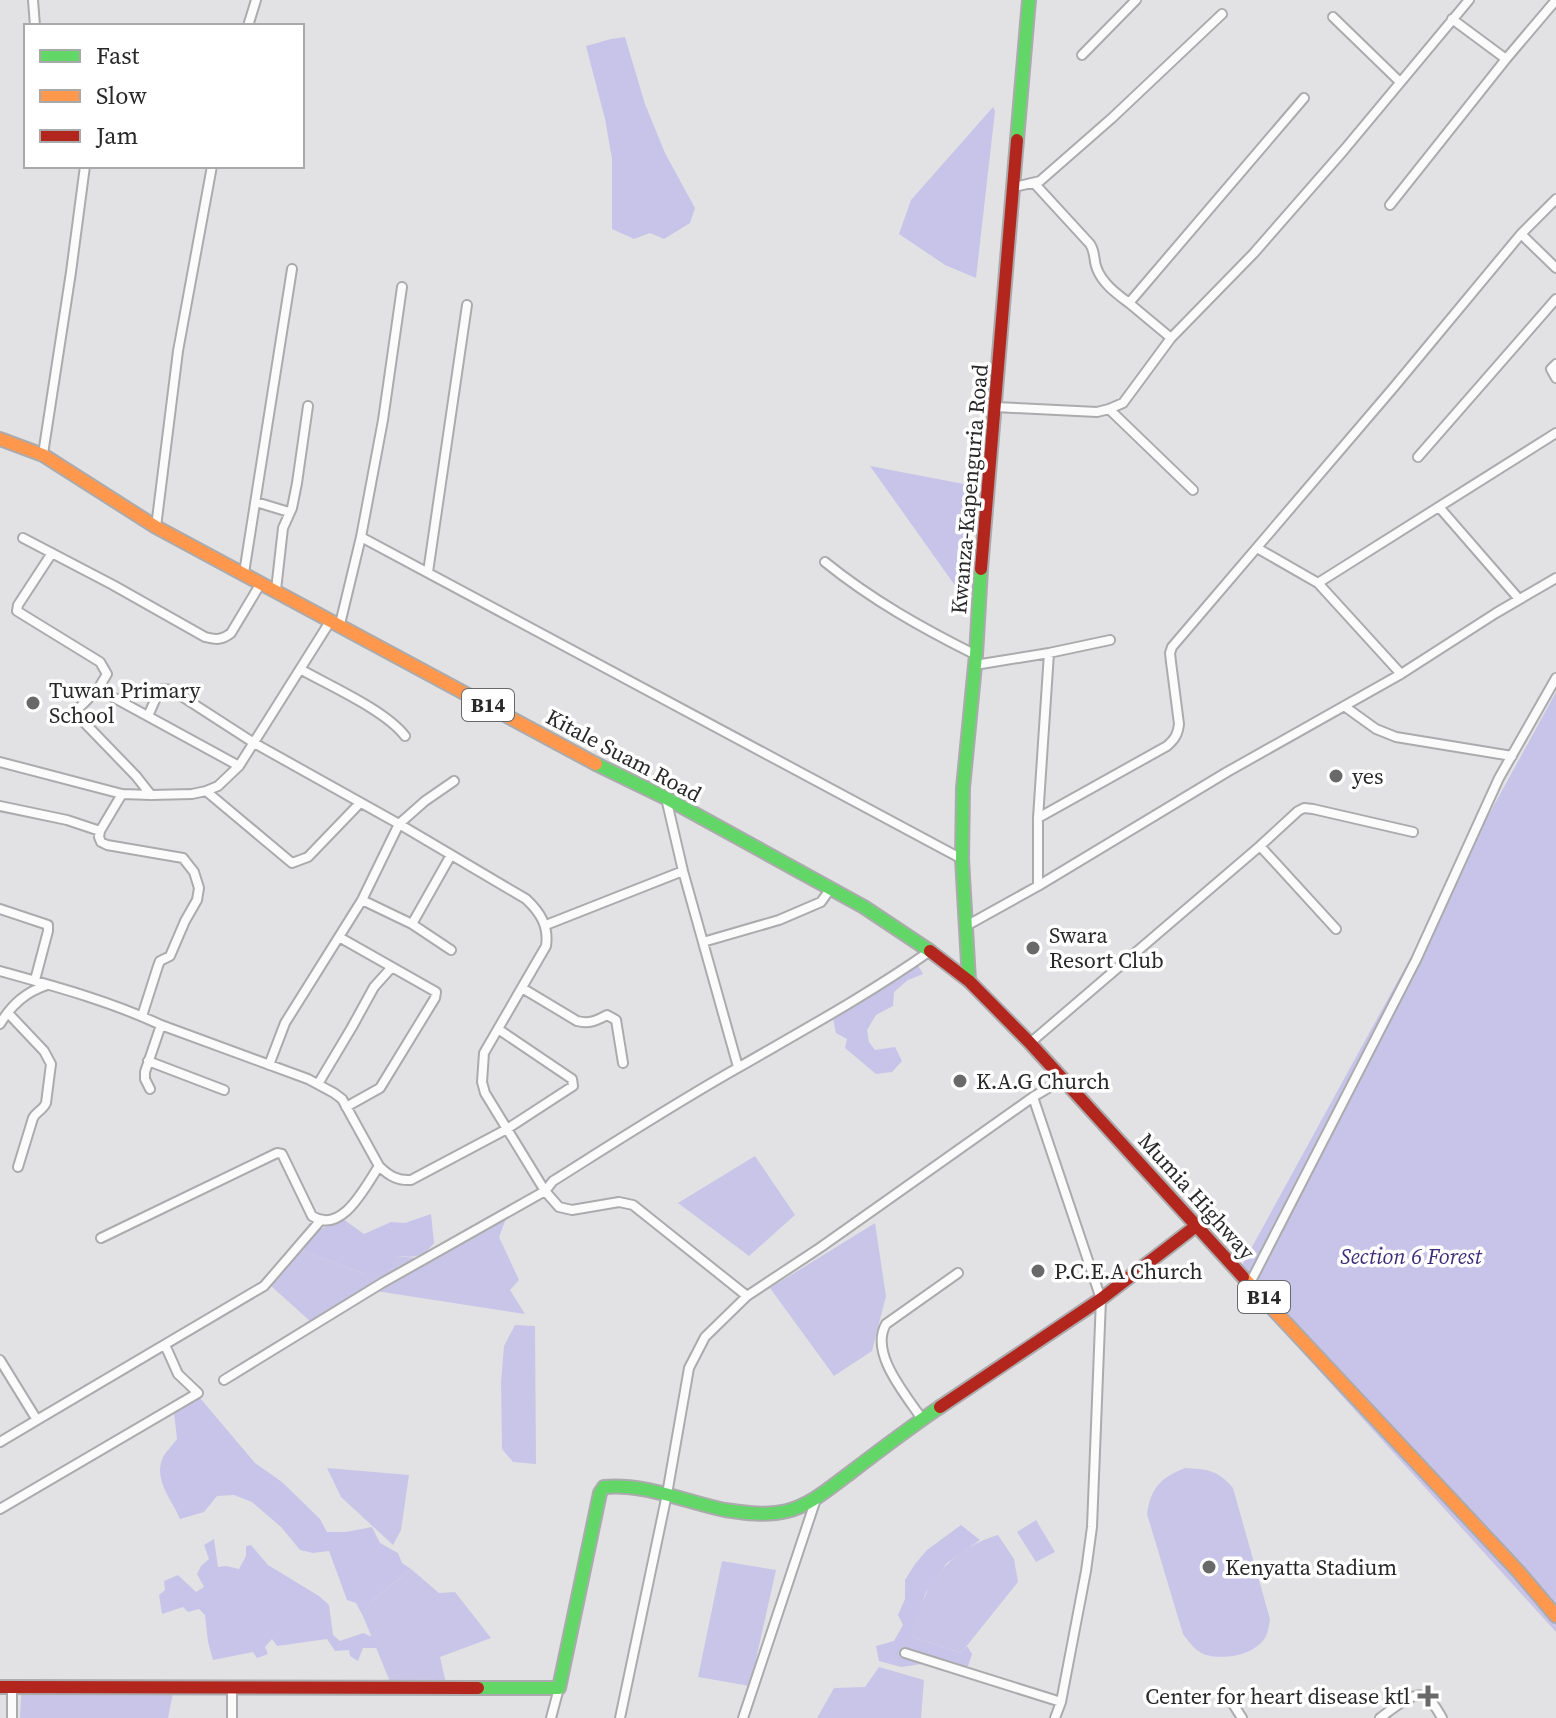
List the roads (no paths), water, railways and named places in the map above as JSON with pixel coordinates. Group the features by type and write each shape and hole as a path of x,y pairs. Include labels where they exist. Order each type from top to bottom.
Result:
{"main road":[{"name":"Kwanza-Kapenguria Road","path":"969,981 962,859 963,788 1029,0"},
{"name":"Kitale Suam Road","path":"0,439 43,455 156,527 831,888 930,951 969,981"},
{"name":"Mumia Highway","path":"969,981 1030,1043 1518,1571 1556,1616"},
{"path":"6,1687 559,1688 602,1489 608,1485 667,1494 752,1513 779,1513 797,1508 816,1498 922,1419 1101,1299 1196,1226"}],"street":[{"path":"33,0 35,24"},
{"path":"249,24 256,0"},
{"path":"1082,55 1136,0"},
{"path":"995,407 1097,412 1123,403 1171,338 1254,253 1469,0"},
{"path":"1390,205 1556,0"},
{"path":"1014,187 1034,183 1047,175 1222,14"},
{"path":"1333,17 1400,82"},
{"path":"1452,19 1506,59"},
{"path":"1129,303 1304,98"},
{"path":"43,455 85,168"},
{"path":"156,527 178,351 212,168"},
{"path":"1034,183 1090,244 1095,252 1095,266 1112,290 1171,338"},
{"path":"1038,818 1175,739 1179,724 1170,653 1172,647 1521,234 1556,199"},
{"path":"1521,234 1556,268"},
{"path":"244,573 292,269"},
{"path":"0,762 122,794 151,795 206,791 218,786 239,766 300,669 335,622 361,537 383,420 402,287"},
{"path":"1418,457 1556,299"},
{"path":"428,572 467,305"},
{"path":"1556,364 1551,369 1556,378"},
{"path":"276,590 283,528 297,483 308,406"},
{"path":"1109,409 1193,490"},
{"path":"1318,583 1556,433"},
{"path":"256,502 289,512"},
{"path":"1439,507 1519,599"},
{"path":"361,537 962,859"},
{"path":"23,538 205,637 216,640 224,639 231,633 261,583"},
{"path":"1257,548 1318,583 1401,674"},
{"path":"52,553 17,611 100,662 107,674 98,689 78,709 77,715 151,795"},
{"path":"825,562 889,609 976,660 1049,653 1110,640"},
{"path":"966,926 1227,772 1401,674 1556,578"},
{"path":"1038,886 1038,818 1049,653"},
{"path":"300,669 381,715 405,736"},
{"path":"1250,1283 1416,960 1499,778 1556,678"},
{"path":"98,689 239,766"},
{"path":"148,716 159,691 172,690 254,743 526,899 546,925 546,946 484,1053 482,1082 485,1093 545,1191 559,1207 572,1210 619,1202 633,1205 747,1296"},
{"path":"1344,706 1376,729 1396,737 1512,756"},
{"path":"269,1065 285,1023 362,900 399,824 454,781"},
{"path":"206,791 292,863 308,857 360,803"},
{"path":"122,794 100,831 101,842 183,858 194,872 199,888 197,900 170,956 160,961 142,1016"},
{"path":"666,798 683,871 738,1067"},
{"path":"0,806 67,820 100,831"},
{"path":"1030,1043 1304,808 1413,832"},
{"path":"1260,846 1336,929"},
{"path":"412,924 451,855"},
{"path":"546,925 683,871"},
{"path":"703,942 779,920 821,902 831,888"},
{"path":"362,900 412,924 451,950"},
{"path":"0,909 48,925 35,980"},
{"path":"339,937 436,992 380,1088 346,1107"},
{"path":"224,1380 382,1283 545,1191 553,1181 738,1067 845,1006 930,951"},
{"path":"318,1084 374,987 392,967"},
{"path":"0,971 49,984 142,1016 318,1084 342,1099 379,1166 397,1179 411,1180 507,1129 570,1090 574,1083 572,1079 498,1029"},
{"path":"0,1024 20,998 49,984"},
{"path":"522,988 577,1021 595,1022 607,1015 616,1020 623,1063"},
{"path":"8,1013 44,1051 51,1064 46,1103 33,1118 18,1167"},
{"path":"150,1089 145,1079 148,1061 161,1025"},
{"path":"148,1061 224,1090"},
{"path":"620,1718 667,1494 689,1368 705,1337 747,1296 1063,1079"},
{"path":"1033,1097 1101,1299 1092,1527 1061,1702 1055,1718"},
{"path":"101,1238 280,1152 312,1216 320,1221"},
{"path":"0,1442 264,1286 320,1221 337,1218 348,1210 379,1166"},
{"path":"922,1419 892,1373 880,1343 882,1331 886,1324 958,1273"},
{"path":"0,1509 198,1393 178,1374 165,1345"},
{"path":"0,1360 37,1420"},
{"path":"743,1718 816,1498"},
{"path":"905,1653 1061,1702"},
{"path":"0,1718 12,1718 6,1687"},
{"path":"232,1688 232,1718"},
{"path":"551,1718 559,1688"},
{"path":"1380,1718 1419,1694 1430,1699 1442,1718"},
{"path":"1228,1696 1242,1718"}],"place":[{"name":"Tuwan Primary School","path":"33,703"},
{"name":"yes","path":"1336,776"},
{"name":"Swara Resort Club","path":"1033,948"},
{"name":"K.A.G Church","path":"960,1081"},
{"name":"P.C.E.A Church","path":"1038,1271"},
{"name":"Kenyatta Stadium","path":"1209,1567"},
{"name":"Center for heart disease ktl","path":"1428,1696"}],"park label":[{"name":"Section 6 Forest","path":"1411,1256"}]}
